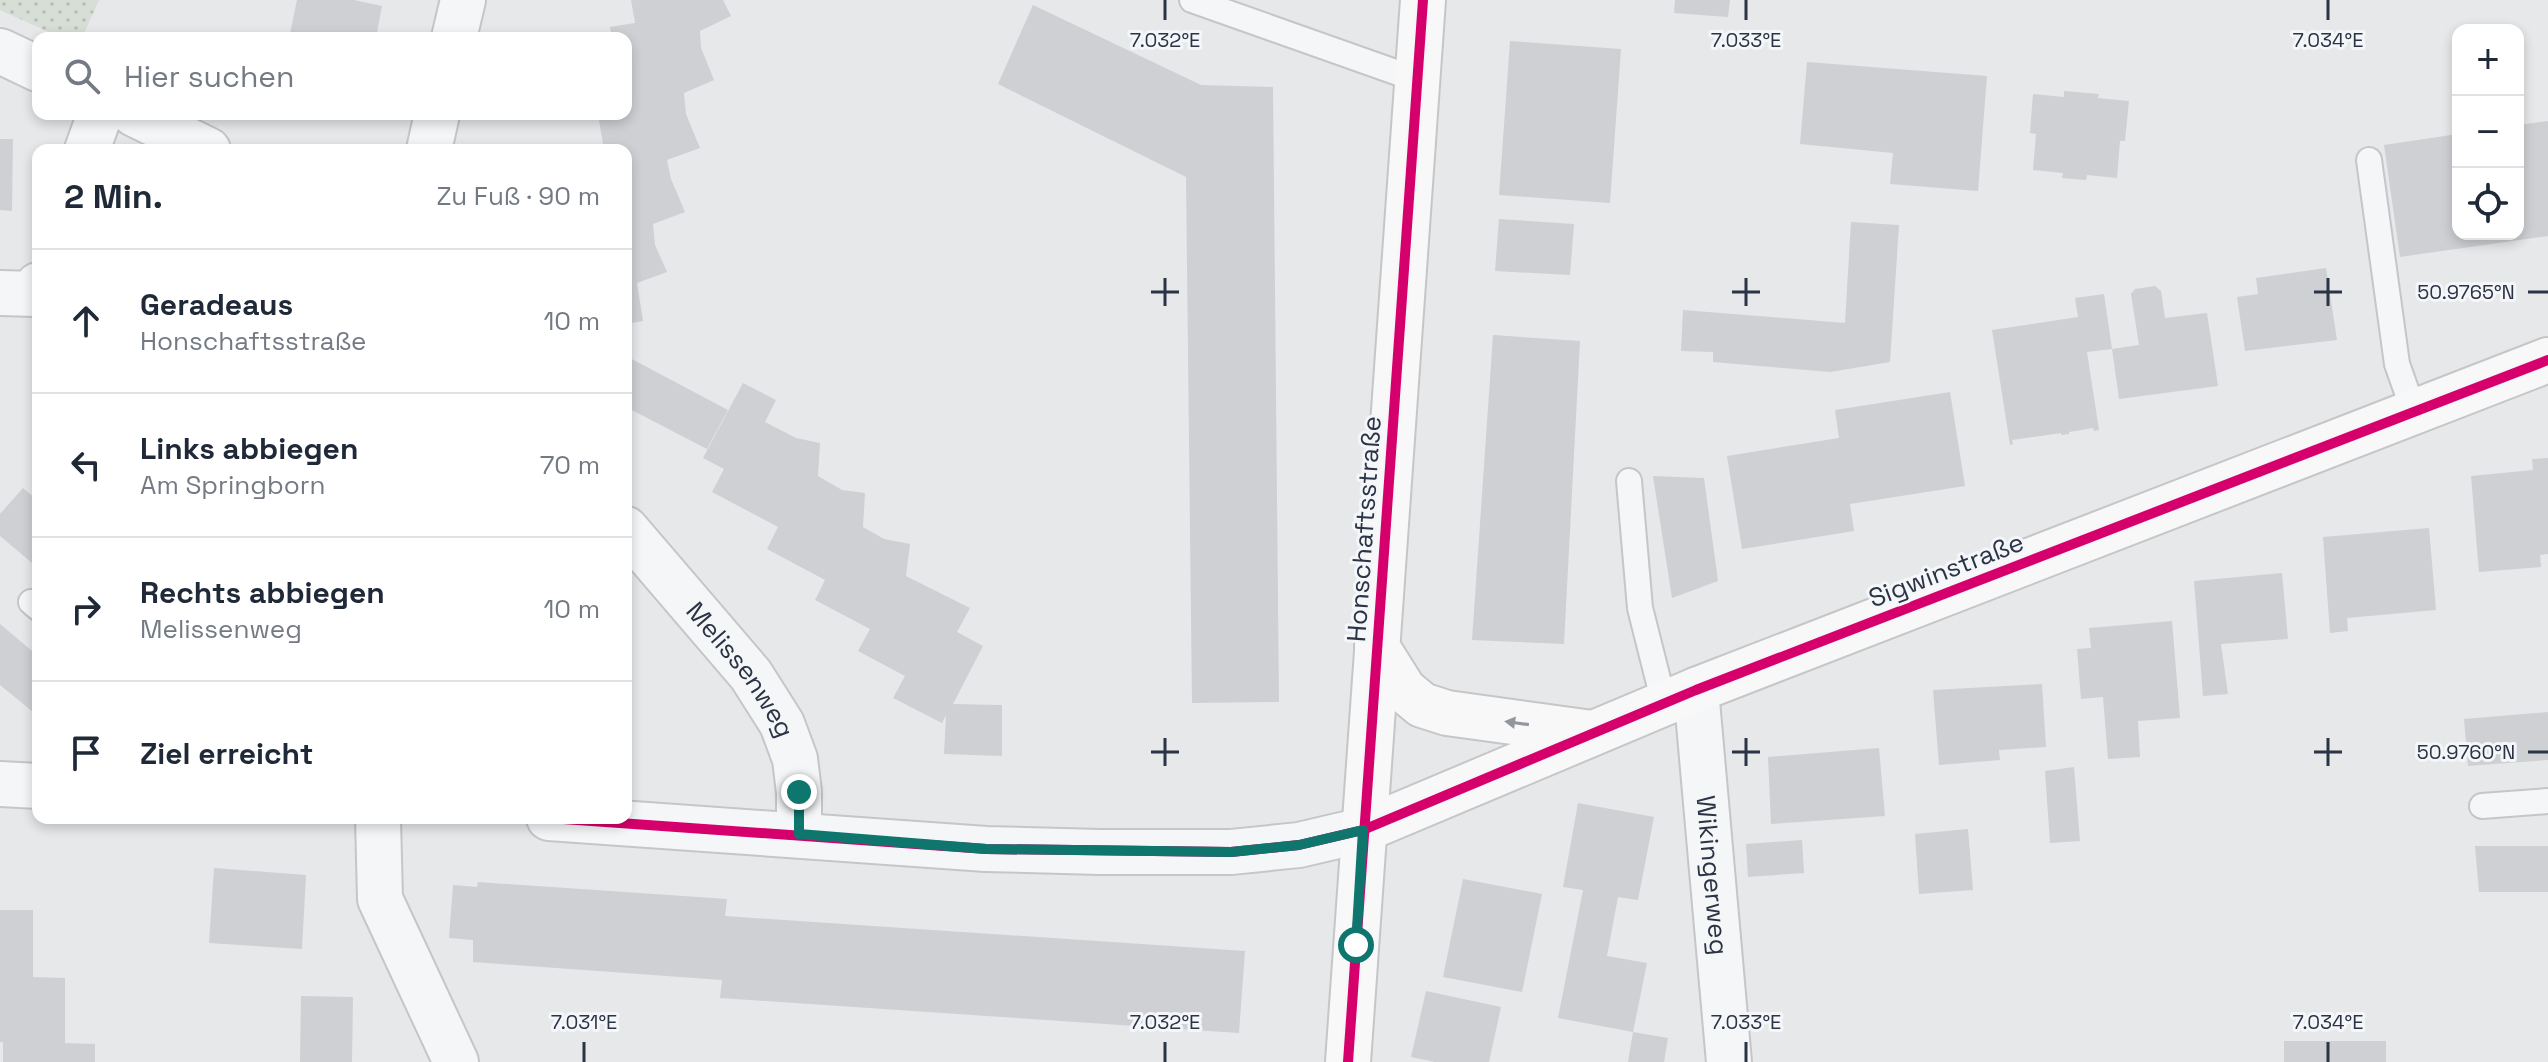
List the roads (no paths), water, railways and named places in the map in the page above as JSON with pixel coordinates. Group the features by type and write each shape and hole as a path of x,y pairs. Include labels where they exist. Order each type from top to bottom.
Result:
{"street":[{"path":"455,32 463,0"},
{"name":"Honschaftsstraße","path":"1348,1062 1423,0"},
{"path":"0,51 32,66"},
{"path":"89,144 98,120"},
{"path":"146,120 196,144"},
{"path":"430,144 436,120"},
{"path":"0,293 32,294"},
{"name":"Sigwinstraße","path":"1363,830 1680,697 2548,360"},
{"name":"Melissenweg","path":"632,536 751,675 782,724 795,759 799,834"},
{"path":"1377,647 1404,690 1422,705 1447,713 1595,734"},
{"name":"Wikingerweg","path":"1680,697 1729,1062"},
{"path":"0,784 32,786"},
{"path":"632,823 986,849 1231,852 1299,845 1363,830"},
{"path":"378,824 380,899 456,1062"}],"lane":[{"path":"1192,0 1418,80"},
{"path":"2369,160 2397,364 2414,412"},
{"path":"1629,481 1640,608 1680,697"},
{"path":"2482,806 2548,801"}]}
